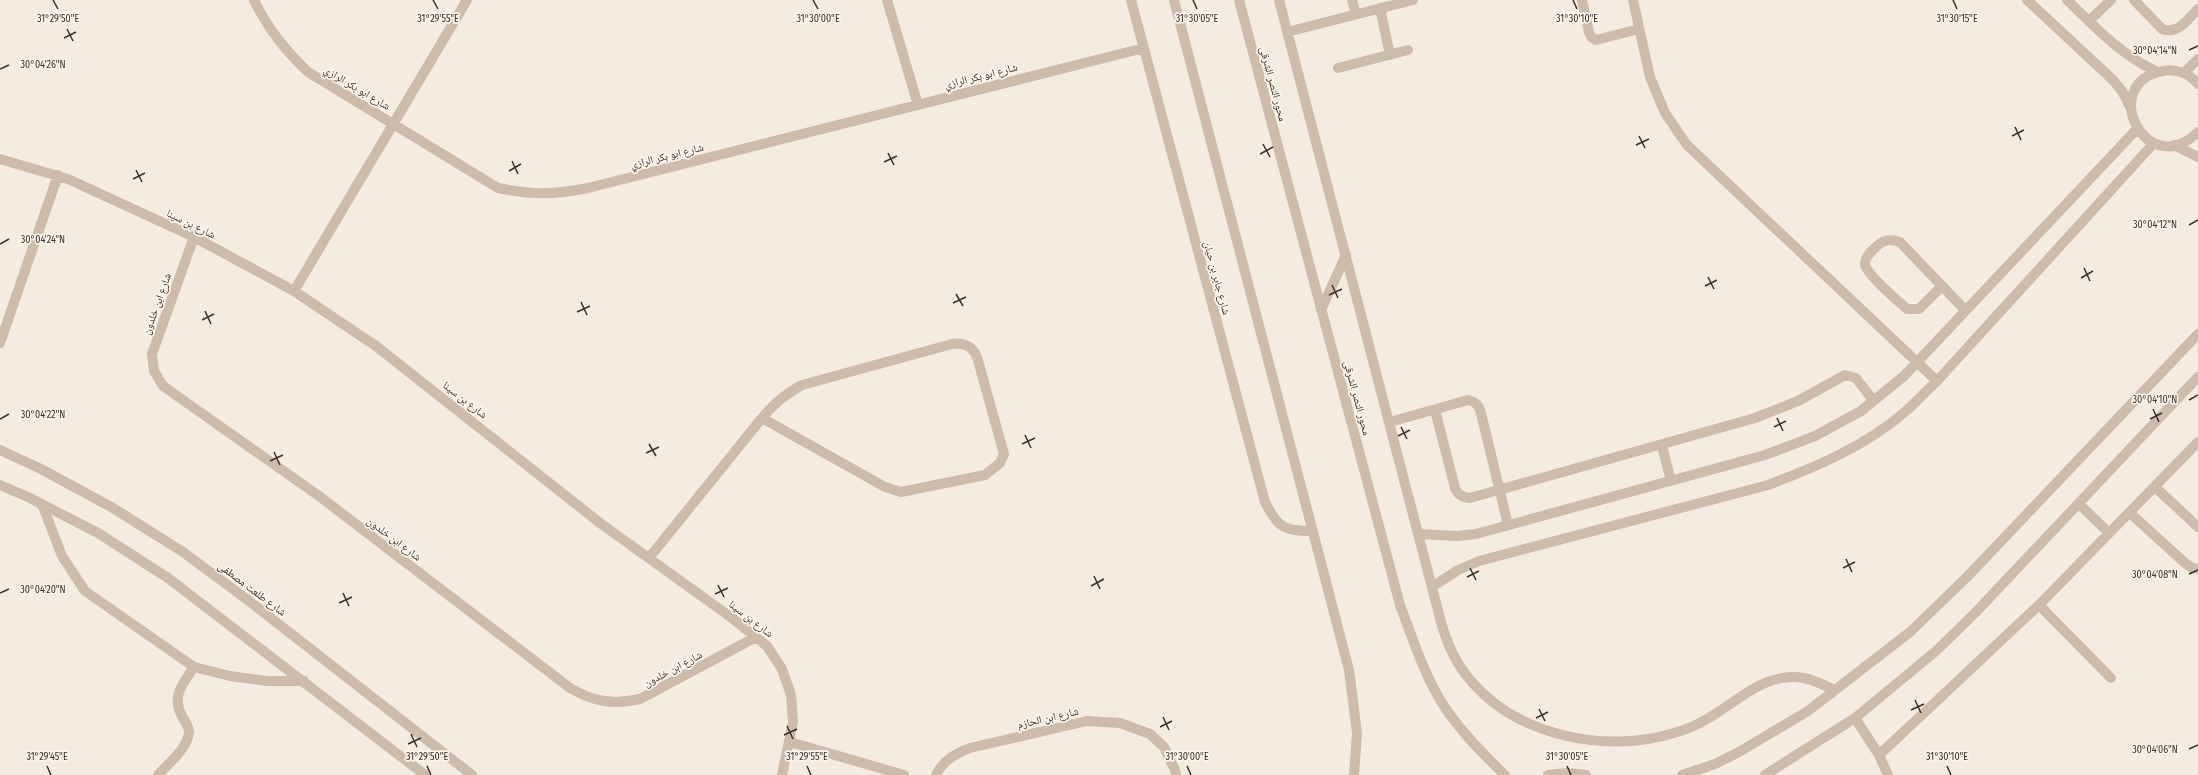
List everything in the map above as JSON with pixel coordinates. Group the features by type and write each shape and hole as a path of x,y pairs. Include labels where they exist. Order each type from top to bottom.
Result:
{"street":[{"name":"شارع ابو بكر الرازي","path":"254,0 266,23 285,49 308,72 498,188 528,194 558,194 588,188 1144,48"},
{"path":"294,290 466,0"},
{"path":"887,0 918,105"},
{"name":"شارع جابر بن حيان","path":"1131,0 1265,502 1274,520 1292,531 1313,531"},
{"path":"1174,0 1349,670 1357,733 1354,775"},
{"name":"محور النصر الشرقى","path":"1239,0 1400,605 1419,658 1444,706 1478,749 1505,775"},
{"path":"1278,0 1390,422 1445,638 1457,662 1470,680 1482,693 1510,713 1562,735 1602,742 1622,742 1659,738 1707,720 1760,685 1782,678 1805,678 1835,690"},
{"path":"1352,0 1356,14"},
{"path":"1287,32 1413,0"},
{"path":"1582,0 1589,32 1591,37 1596,40 1639,29"},
{"path":"1632,0 1650,77 1665,113 1687,145 1936,381"},
{"path":"2028,0 2113,80 2122,91 2137,129 2154,143 2174,145 2198,157"},
{"path":"2067,0 2130,57 2144,66 2158,72"},
{"path":"2089,21 2111,0"},
{"path":"2134,0 2162,29 2168,31 2179,28 2198,9"},
{"path":"1380,8 1390,55"},
{"path":"1338,68 1408,50"},
{"path":"2184,73 2198,59"},
{"path":"2130,109 2135,90 2149,76 2158,72 2175,70 2184,73 2198,84"},
{"path":"1419,534 1466,536 1765,455 1815,436 1861,411 1904,376 2137,129"},
{"path":"2174,145 2192,138 2198,132"},
{"path":"1432,587 1458,570 1479,561 1768,485 1807,470 1844,452 1905,412 1936,381 2154,143"},
{"name":"شارع بن سينا","path":"0,159 58,175 194,237 294,290 376,346 600,523 756,637 767,646 782,669 791,695 793,722 782,775"},
{"path":"0,343 58,175"},
{"name":"شارع ابن خلدون","path":"194,237 152,354 154,371 162,386 319,496 570,688 586,698 604,703 622,703 640,700 756,637"},
{"path":"1942,286 1919,310 1907,309 1870,273 1865,265 1866,260 1879,244 1889,240 1900,242 1965,310"},
{"path":"1321,310 1346,255"},
{"path":"1682,775 1696,773 1739,752 1808,711 1910,632 1967,577 2198,334"},
{"path":"649,558 773,404 786,393 802,385 952,344 964,344 974,351 977,357 1004,454 1000,463 985,475 901,492 885,487 762,418"},
{"path":"1436,410 1458,494 1470,498 1662,446 1754,418 1798,401 1845,375 1851,375 1856,378 1873,400"},
{"path":"1764,775 1807,750 1855,718 1936,650 1975,613 2198,377"},
{"path":"1390,422 1468,400 1479,406 1501,490 1508,525"},
{"path":"1879,755 2039,605 2198,442"},
{"path":"1662,446 1671,481"},
{"name":"شارع طلعت مصطفى","path":"0,450 41,469 113,508 183,552 255,606 472,775"},
{"path":"0,485 42,504 98,533 168,578 425,775"},
{"path":"2155,487 2198,527"},
{"path":"42,504 62,556 84,591 194,667 230,676 252,679 304,681"},
{"path":"2079,504 2109,533"},
{"path":"2130,513 2185,563 2192,568 2198,569"},
{"path":"2039,605 2110,678"},
{"path":"158,775 182,749 189,734 188,726 179,710 177,691 194,667"},
{"path":"1855,718 1879,755 1888,775"},
{"name":"شارع ابن الحازم","path":"936,775 944,762 956,753 970,748 1087,721 1120,723 1150,734 1164,747 1176,770 1176,775"},
{"path":"790,742 904,775"},
{"path":"1548,775 1568,773 1586,775"}]}
